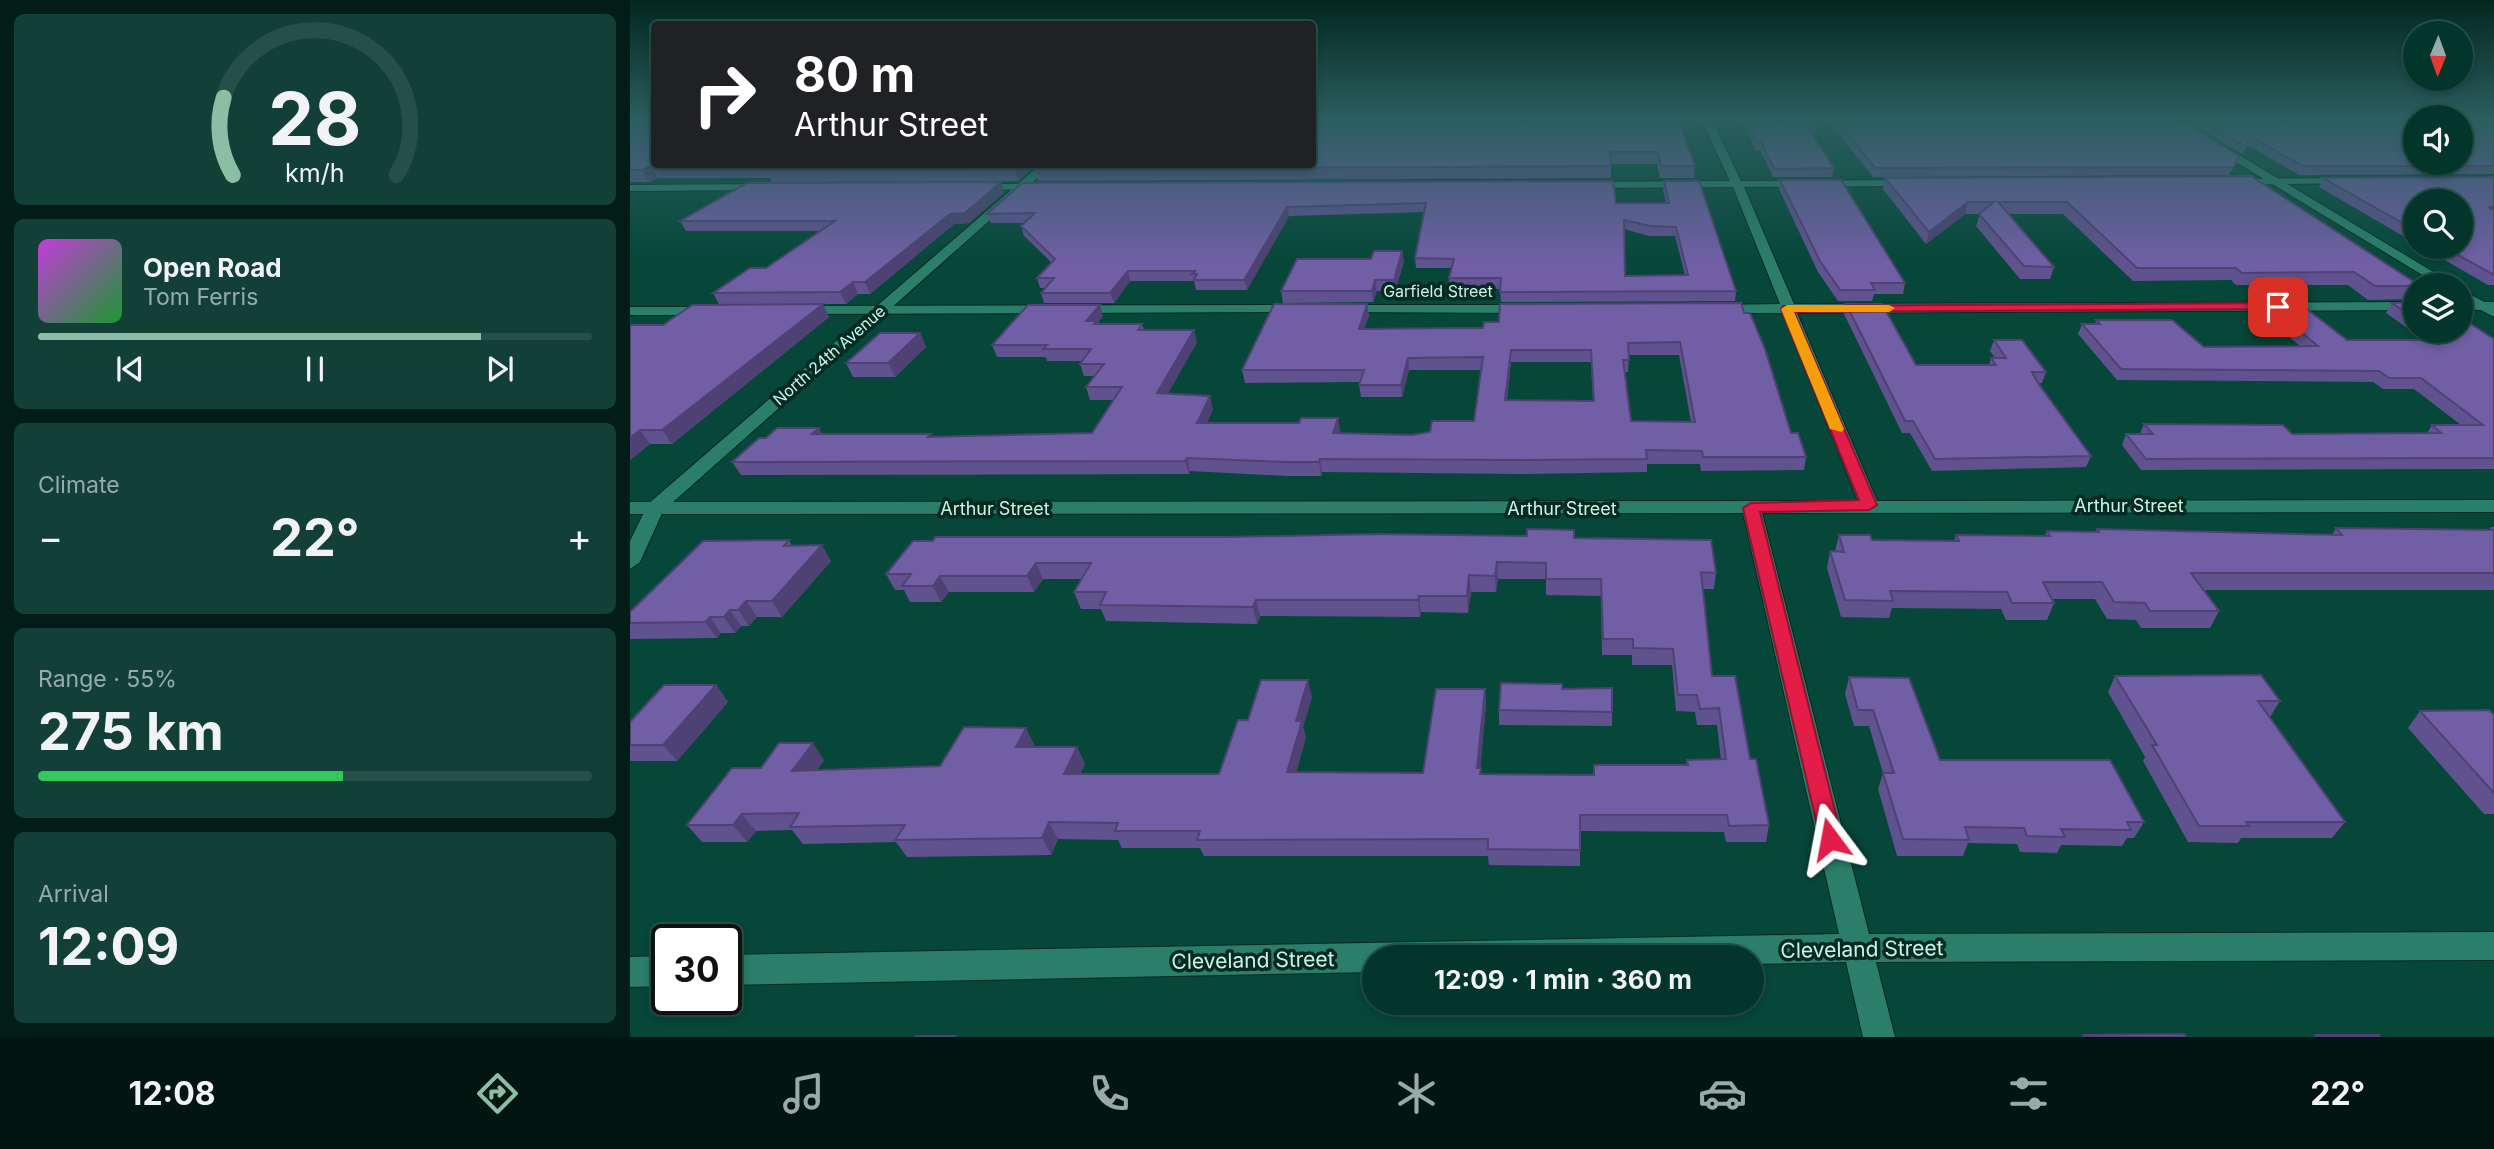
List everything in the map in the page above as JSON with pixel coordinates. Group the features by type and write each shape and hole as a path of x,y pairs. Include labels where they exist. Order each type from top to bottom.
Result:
{"street":[{"path":"1728,165 1869,505"},
{"path":"2248,165 2428,273"},
{"name":"North 24th Avenue","path":"630,562 655,508 1043,168"},
{"path":"2219,182 2359,181"},
{"path":"1576,185 1916,183"},
{"path":"630,188 774,187"},
{"path":"967,187 1050,187"},
{"path":"2473,300 2490,308"},
{"path":"1703,309 2403,306"},
{"name":"Garfield Street","path":"783,310 1536,309"},
{"path":"630,311 728,311"},
{"name":"Arthur Street","path":"630,508 2494,506"},
{"path":"1751,508 1879,1037"},
{"name":"Cleveland Street","path":"742,970 1856,948 2494,946"},
{"path":"630,972 651,971"}],"building":[{"path":"630,165 651,165 642,170 630,170"},
{"path":"1316,165 1611,166 1316,168"},
{"path":"1772,165 1832,165 1834,168 1774,169"},
{"path":"1873,165 2234,165 2233,167 1875,168"},
{"path":"2302,165 2403,165 2303,166"},
{"path":"770,168 1015,168 1014,169 766,170"},
{"path":"1036,168 1227,168 1035,169"},
{"path":"2251,176 2403,275 2403,286 2375,286 2354,272 2242,273 2236,268 2137,268 2067,202 1998,202 2054,267 2024,266 1979,214 1994,202 1968,202 1929,232 1885,178"},
{"path":"2494,177 2494,207 2488,207 2494,210 2494,275 2465,259 2473,259 2473,189 2403,189 2403,223 2323,178"},
{"path":"1780,180 1841,180 1905,283 1871,283 1875,290 1840,290 1820,261"},
{"path":"1613,181 1616,203 1669,203 1664,181 1699,181 1736,291 1500,292 1501,278 1449,278 1454,259 1415,258 1426,203 1287,207 1244,280 1194,280 1197,274 1192,274 1195,271 1128,271 1110,293 1041,293 1054,278 1037,278 1055,259 1021,226 1035,213 987,214 1022,183","holes":["1624,220 1650,226 1676,227 1688,275 1625,276"]},
{"path":"1001,182 965,213 950,214 865,282 853,282 840,292 713,293 750,268 766,268 835,221 680,221 747,183"},
{"path":"1374,251 1402,251 1394,280 1375,280 1372,291 1281,291 1297,259 1371,259"},
{"path":"1741,303 1744,313 1750,313 1765,349 1791,433 1798,433 1806,457 1703,457 1702,451 1646,450 1647,459 1320,459 1319,462 1284,462 1187,458 1185,461 732,462 759,438 766,438 777,428 819,428 812,434 931,434 928,437 1092,433 1122,387 1086,387 1104,364 1080,364 1091,349 1043,349 1047,345 992,345 1028,305 1100,305 1086,321 1096,321 1094,324 1142,324 1138,330 1194,330 1157,393 1210,396 1197,423 1299,423 1301,418 1338,418 1333,433 1412,435 1430,432 1432,421 1474,421 1483,357 1408,358 1401,385 1359,385 1364,370 1242,370 1274,304 1367,304 1359,329 1483,328 1484,322 1499,322 1500,304","holes":["1680,342 1695,422 1631,421 1623,360 1629,360 1628,343","1511,350 1591,350 1594,401 1505,400"]},
{"path":"2289,303 2299,303 2347,340 2473,343 2473,325 2494,339 2494,458 2146,459 2126,434 2153,434 2144,424 2283,425 2292,434 2441,433 2432,425 2483,425 2421,378 2389,378 2379,371 2121,369 2082,324 2100,324 2096,320 2172,320 2204,347 2318,346 2279,314"},
{"path":"2392,303 2403,303 2403,311"},
{"path":"823,304 662,430 640,430 630,438 630,325 663,325 692,305"},
{"path":"1846,304 1882,304 1916,365 1996,365 1991,358 2006,358 1994,340 2022,340 2046,372 2032,372 2038,383 2091,456 1935,459 1913,421 1905,421"},
{"path":"880,333 920,333 888,363 846,363"},
{"path":"2336,528 2494,530 2494,573 2191,573 2219,611 2150,611 2145,603 2114,602 2102,582 2043,582 2054,603 2012,603 2007,592 1890,591 1893,601 1845,600 1830,551 1844,552 1839,535 1870,535 1872,540 1959,541 1956,535 2050,536 2047,531 2099,532 2097,529 2342,535"},
{"path":"1527,529 1574,530 1574,538 1711,540 1716,573 1701,572 1712,676 1735,676 1750,759 1756,759 1769,825 1729,826 1727,815 1580,815 1580,850 1488,849 1488,839 1197,840 1200,831 1115,831 1118,823 1049,822 1042,838 895,840 905,825 790,827 799,813 742,814 733,825 687,825 732,768 761,768 779,743 813,743 792,771 940,766 964,727 1026,728 1016,747 1077,747 1064,774 1219,774 1238,720 1248,720 1261,680 1308,680 1296,721 1302,721 1287,772 1423,773 1436,689 1485,689 1477,768 1481,768 1480,774 1594,775 1594,765 1688,765 1687,760 1726,759 1719,708 1700,709 1697,695 1678,695 1673,649 1633,648 1633,639 1603,639 1601,579 1546,579 1546,563 1497,562 1495,576 1469,575 1467,596 1419,596 1418,600 1256,600 1253,607 1100,605 1106,592 1074,592 1091,563 1036,563 1027,576 940,576 933,586 902,586 911,574 886,574 913,541 933,541 935,537 1378,534 1527,536"},
{"path":"789,540 784,546 822,545 772,601 746,601 738,610 730,610 724,617 710,617 705,622 630,623 630,612 703,541"},
{"path":"2261,675 2280,701 2258,701 2345,822 2246,822 2249,826 2199,826 2152,745 2157,745 2115,676"},
{"path":"1849,677 1909,678 1940,760 2110,760 2144,822 2127,822 2131,830 2061,829 2065,837 2027,836 2024,828 1965,827 1969,840 1903,839 1883,773 1894,773 1873,710 1858,710"},
{"path":"1501,683 1562,684 1562,689 1612,688 1612,712 1499,710"},
{"path":"664,685 716,685 663,745 630,745 630,722"},
{"path":"2489,710 2494,715 2494,793 2420,711"},
{"path":"2184,1034 2186,1037 2083,1035"},
{"path":"2315,1035 2379,1035 2380,1037 2316,1037"}],"slow traffic":[{"path":"1837,429 1787,309 1889,308"}],"route":[{"path":"1830,839 1751,508 1869,505 1787,309 2278,307"}]}
